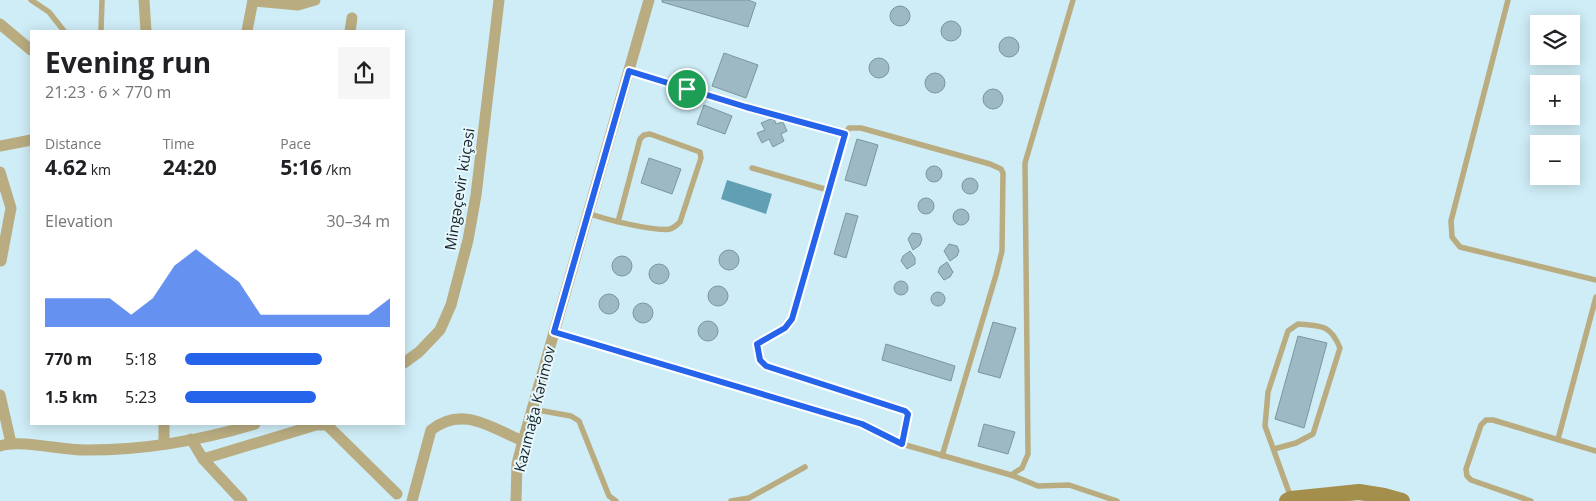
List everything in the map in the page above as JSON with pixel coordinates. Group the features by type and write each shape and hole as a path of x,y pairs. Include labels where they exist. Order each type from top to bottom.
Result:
{"street":[{"path":"144,0 146,30"},
{"path":"247,30 253,0 298,5 314,0"},
{"name":"Mingəçevir küçəsi","path":"405,362 420,352 440,330 451,306 468,240 476,195 499,0"},
{"name":"Kazımağa Kərimov","path":"516,501 518,464 523,441 649,0"},
{"path":"350,30 352,18"},
{"path":"2,29 30,49"},
{"path":"0,146 30,140"},
{"path":"0,172 11,208 1,260"},
{"path":"0,395 6,444 88,450 164,444 251,425"},
{"path":"412,501 431,430 439,424 449,419 469,418 523,441"},
{"path":"164,425 164,444"},
{"path":"203,459 316,425 327,425 397,494"},
{"path":"191,439 203,459 242,501"},
{"path":"1289,500 1384,496 1402,501"}],"lane":[{"path":"31,0 49,12 63,30"},
{"path":"101,30 102,0"},
{"path":"1011,475 1022,468 1028,454 1025,162 1073,0"},
{"path":"1508,0 1451,222 1452,237 1460,247 1596,280"},
{"path":"629,71 746,107 845,134"},
{"path":"902,444 908,414 905,411 766,366 760,360 757,344 785,328 792,319 828,190 845,134 849,128 861,128 990,164 1001,169 1003,173 1002,251 942,456"},
{"path":"588,213 618,222 673,229 680,222 701,158 700,152 650,134 644,135 640,139 618,222"},
{"path":"752,168 828,190"},
{"path":"1558,440 1596,297"},
{"path":"1274,449 1296,443 1313,434 1340,348 1334,333 1320,326 1298,324 1288,331 1268,392 1265,426 1289,500"},
{"path":"554,332 862,424 902,444 1011,475 1038,486 1069,485 1117,501"},
{"path":"532,409 571,416 579,421 609,496 616,501"},
{"path":"1531,501 1471,480 1466,476 1466,469 1481,425 1486,420 1493,420 1596,451"},
{"path":"731,501 749,498 806,467"}],"water":[{"path":"727,180 772,194 766,214 721,199"}],"building":[{"path":"662,0 748,0 756,3 748,27 662,2"},
{"path":"900,6 907,9 910,16 907,23 900,26 893,23 890,16 893,9"},
{"path":"951,21 958,24 961,31 958,38 951,41 944,38 941,31 944,24"},
{"path":"1009,37 1016,40 1019,47 1016,54 1009,57 1002,54 999,47 1002,40"},
{"path":"724,53 758,65 746,98 712,86"},
{"path":"879,58 886,61 889,68 886,75 879,78 872,75 869,68 872,61"},
{"path":"935,73 942,76 945,83 942,90 935,93 928,90 925,83 928,76"},
{"path":"993,89 1000,92 1003,99 1000,106 993,109 986,106 983,99 986,92"},
{"path":"704,105 732,116 725,134 697,124"},
{"path":"774,119 776,124 783,122 787,131 781,134 784,141 773,147 769,139 762,143 757,133 765,130 761,123"},
{"path":"857,139 878,145 866,186 845,180"},
{"path":"649,158 681,169 672,194 641,183"},
{"path":"931,166 937,166 942,171 940,180 931,182 926,177 926,171"},
{"path":"967,178 973,178 978,183 976,192 967,194 962,189 962,183"},
{"path":"923,198 929,198 934,203 932,212 923,214 918,209 918,203"},
{"path":"958,209 964,209 969,214 967,223 958,225 953,220 953,214"},
{"path":"846,213 858,216 846,258 834,254"},
{"path":"912,233 920,234 922,239 920,245 913,250 908,239"},
{"path":"949,244 957,246 959,251 957,256 950,261 944,251"},
{"path":"729,250 736,253 739,260 736,267 729,270 722,267 719,260 722,253"},
{"path":"910,251 915,258 915,264 907,269 901,261 903,256"},
{"path":"622,256 629,259 632,266 629,273 622,276 615,273 612,266 615,259"},
{"path":"947,262 953,272 950,277 944,280 938,272 940,267"},
{"path":"659,264 666,267 669,274 666,281 659,284 652,281 649,274 652,267"},
{"path":"898,281 904,281 908,288 904,295 898,295 894,291 894,285"},
{"path":"718,286 725,289 728,296 725,303 718,306 711,303 708,296 711,289"},
{"path":"935,292 941,292 945,299 941,306 935,306 931,302 931,296"},
{"path":"609,294 616,297 619,304 616,311 609,314 602,311 599,304 602,297"},
{"path":"643,303 650,306 653,313 650,320 643,323 636,320 633,313 636,306"},
{"path":"708,321 715,324 718,331 715,338 708,341 701,338 698,331 701,324"},
{"path":"993,322 1016,328 1000,378 978,372"},
{"path":"1298,336 1327,343 1304,428 1275,419"},
{"path":"886,344 955,366 951,381 882,360"},
{"path":"984,424 1015,432 1008,454 978,446"}],"route":[{"path":"629,71 687,89 845,134 792,319 785,328 760,341 757,344 757,348 762,364 766,366 905,411 908,414 907,425 902,444 862,424 554,332 629,71"}]}
